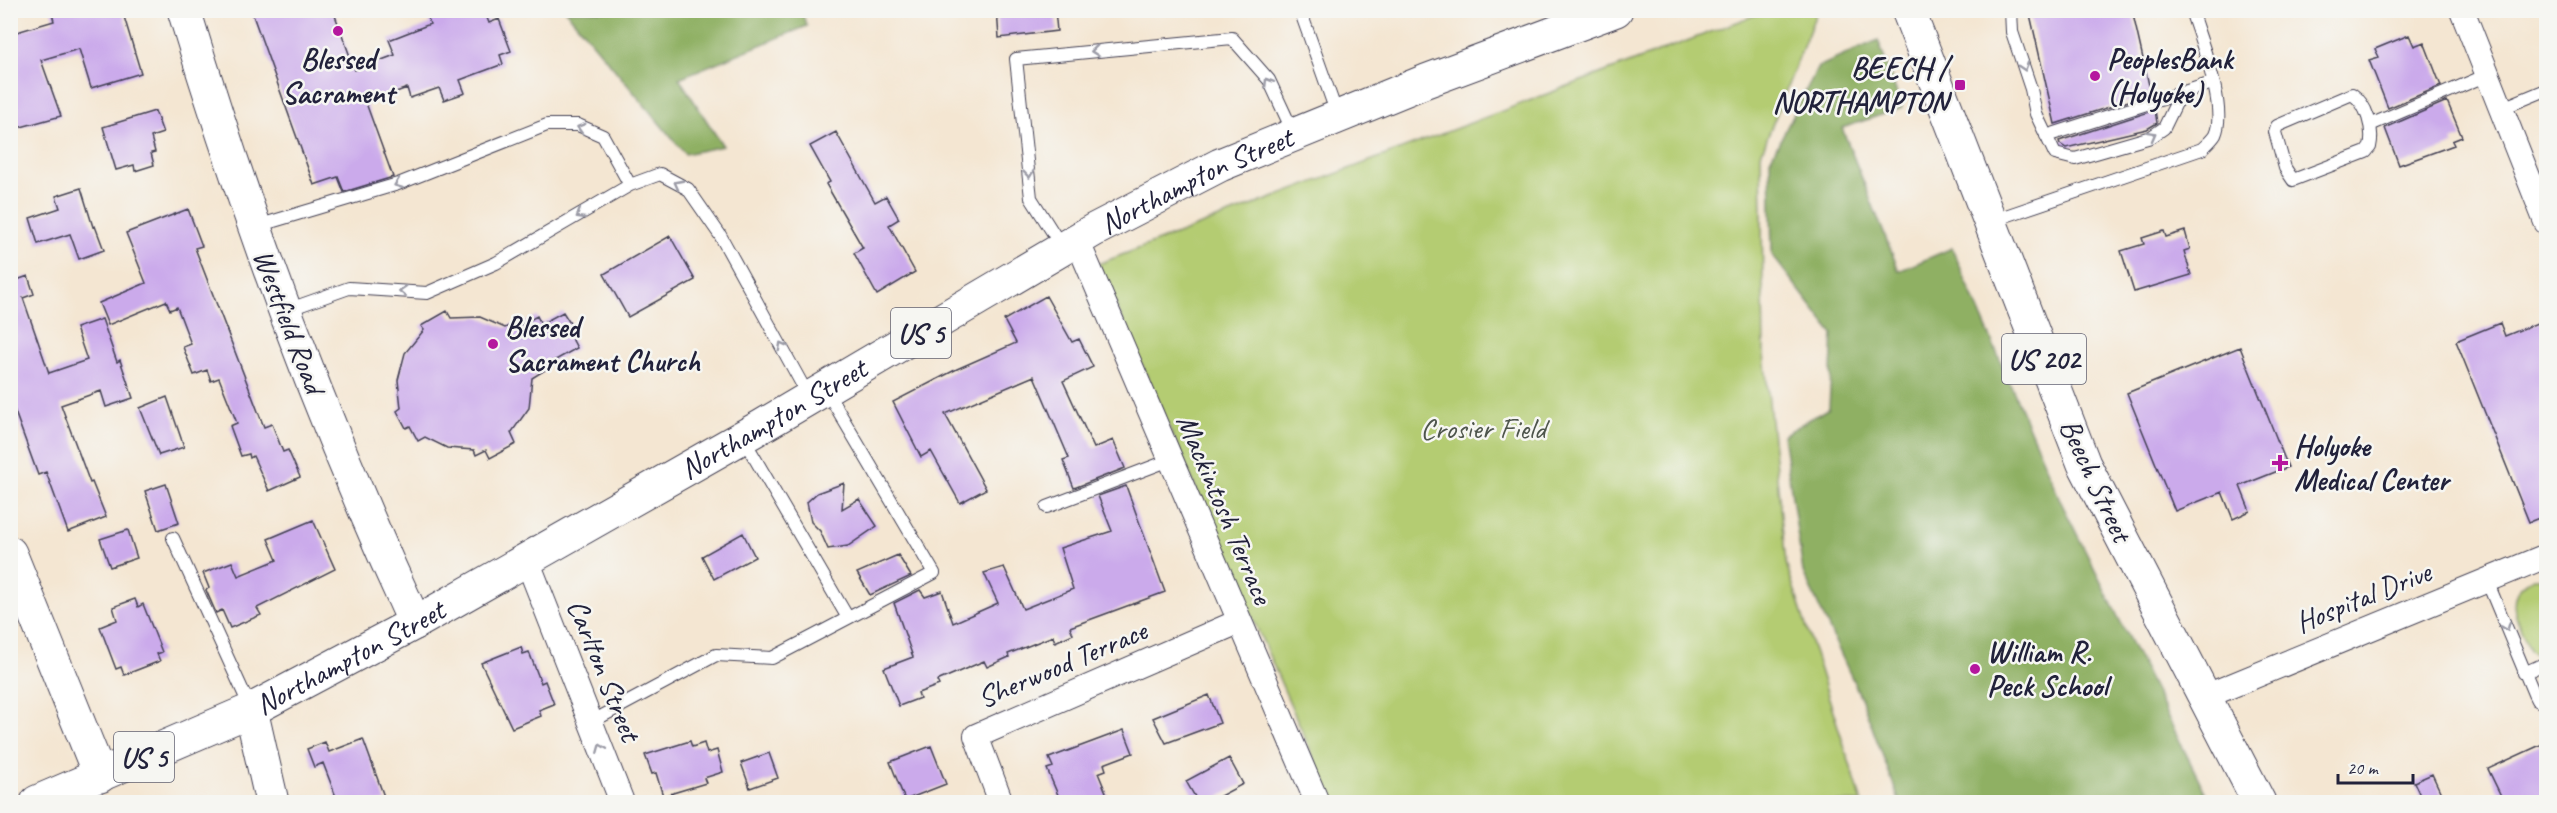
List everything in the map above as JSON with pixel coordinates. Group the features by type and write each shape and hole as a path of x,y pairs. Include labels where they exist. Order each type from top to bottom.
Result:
{"main road":[{"name":"Westfield Road","path":"184,10 219,126 284,311 358,500 415,623"},
{"name":"Northampton Street","path":"37,802 251,710 415,623 817,394 1070,244 1220,165 1339,118 1568,19 1616,10"},
{"name":"Beech Street","path":"1908,10 2085,464 2259,802"},
{"path":"10,553 100,776"},
{"path":"251,710 272,802"}],"street":[{"path":"2462,10 2547,222"},
{"name":"Mackintosh Terrace","path":"1070,244 1170,460 1317,802"},
{"name":"Hospital Drive","path":"2204,697 2351,634 2547,556"},
{"name":"Carlton Street","path":"527,560 622,802"},
{"name":"Sherwood Terrace","path":"1001,802 976,736 1238,622"}],"lane":[{"path":"1300,10 1339,118"},
{"path":"2011,10 2012,32 2031,89 2036,114 2055,154 2075,159 2135,143 2164,128 2181,93"},
{"path":"1990,221 2202,149 2214,136 2219,118 2212,83 2191,10"},
{"path":"1070,244 1031,198 1016,59 1232,38 1269,80 1294,135"},
{"path":"2370,125 2487,75"},
{"path":"2046,136 2212,83"},
{"path":"2500,109 2547,90"},
{"path":"2352,94 2361,100 2370,125 2372,140 2366,152 2298,180 2290,177 2276,137 2277,126 2352,94"},
{"path":"254,226 398,184 547,125 578,125 603,136 630,185"},
{"path":"284,311 349,288 427,292 496,263 630,185 660,174 688,189 720,235 817,394 934,573 772,658 716,655 591,722"},
{"path":"742,437 848,618"},
{"path":"1047,507 1170,460"},
{"path":"173,538 251,710"},
{"path":"2487,581 2537,700 2547,705"},
{"path":"2524,673 2547,663"}],"green space":[{"path":"566,11 801,11 807,26 679,78 723,146 685,154"},
{"name":"Crosier Field","path":"1766,11 1817,11 1761,154 1764,354 1786,563 1862,802 1333,802 1098,264"},
{"name":"William R. Peck School","path":"1878,40 1902,108 1842,128 1899,271 1952,248 2061,502 2210,802 1900,802 1862,700 1803,572 1783,435 1829,408 1833,334 1772,255 1770,160 1818,67"},
{"path":"2534,578 2546,578 2546,651 2534,654 2517,621 2514,601 2523,584"}],"building":[{"path":"51,10 122,10 141,73 91,88 79,49 41,60 61,116 10,130 10,34 54,21"},
{"path":"251,10 333,10 355,70 395,55 389,40 430,24 425,10 484,10 489,23 499,19 511,51 500,55 503,64 460,80 465,93 444,100 439,88 410,98 407,88 366,103 393,177 344,192 338,177 314,185"},
{"path":"997,10 1055,10 1057,31 999,38"},
{"name":"PeoplesBank (Holyoke)","path":"2029,10 2132,10 2151,94 2055,124"},
{"path":"2409,35 2414,46 2424,42 2441,86 2388,108 2369,60 2379,57 2375,49"},
{"path":"2447,101 2462,137 2452,141 2454,145 2399,165 2385,128"},
{"path":"2155,110 2157,123 2147,129 2066,148 2060,144 2059,141"},
{"path":"155,111 163,133 151,137 155,152 151,153 154,165 135,171 134,165 116,170 103,127"},
{"path":"836,132 875,202 886,196 899,219 889,225 915,272 877,295 854,253 863,248 826,184 830,182 810,146"},
{"path":"81,188 93,227 95,226 104,250 79,259 70,234 38,244 30,218 60,208 56,196"},
{"path":"188,209 202,246 195,248 264,427 272,424 283,452 288,450 300,477 269,491 253,456 250,458 249,454 241,456 230,426 237,423 219,378 211,381 207,370 194,375 183,347 191,344 177,307 170,310 166,301 108,325 99,303 146,283 126,233"},
{"path":"2164,231 2166,237 2185,231 2190,249 2184,251 2191,275 2134,292 2121,251 2144,244 2142,238"},
{"path":"670,236 695,280 628,317 604,274"},
{"path":"10,271 14,271 17,280 28,276 34,294 23,298 49,373 87,360 76,328 102,319 133,398 106,407 101,391 61,405 90,483 92,482 106,517 68,532 46,472 38,475 10,398"},
{"path":"1046,296 1072,342 1079,339 1093,367 1063,381 1094,448 1113,440 1125,468 1074,488 1063,460 1069,458 1034,376 945,414 986,489 960,503 931,451 921,457 893,402 957,369 1016,343 1004,320"},
{"name":"Blessed Sacrament Church","path":"447,311 451,318 480,317 505,328 515,323 518,326 537,316 541,324 563,312 573,328 568,331 577,348 543,367 545,370 532,378 529,408 511,433 516,444 490,458 486,450 476,455 474,450 447,448 425,437 418,441 410,426 406,428 397,411 401,408 398,380 405,353 424,330 421,326"},
{"path":"2547,319 2547,515 2529,522 2456,341 2500,323 2505,336"},
{"path":"2240,347 2288,467 2240,486 2250,511 2233,519 2222,492 2175,511 2127,393"},
{"path":"167,397 184,447 159,455 140,408"},
{"path":"844,483 842,509 859,499 877,526 848,546 828,549 820,531 811,522 807,502 817,493"},
{"path":"166,484 179,523 158,530 145,491"},
{"path":"1126,486 1165,592 1070,627 1073,634 1055,642 1053,636 1008,654 1009,657 987,667 984,661 937,681 939,685 918,693 920,698 899,706 884,668 913,657 894,603 920,590 925,597 942,591 953,623 998,603 984,573 1004,567 1023,609 1073,589 1060,548 1112,531 1098,496"},
{"path":"313,520 335,569 257,608 261,615 230,628 222,610 216,613 206,590 209,588 203,573 232,562 238,576 277,560 268,539"},
{"path":"128,530 137,558 110,567 100,539"},
{"path":"743,533 755,557 714,579 702,556"},
{"path":"898,555 911,576 870,595 857,573"},
{"path":"135,599 138,607 143,604 162,652 157,654 160,661 124,675 121,667 116,669 100,627 117,620 113,607"},
{"path":"521,647 523,654 529,652 541,683 545,681 554,704 539,710 541,716 512,728 481,663"},
{"path":"1209,695 1220,723 1166,743 1153,718"},
{"path":"1124,730 1133,753 1104,764 1106,770 1098,773 1110,802 1061,802 1047,769 1053,767 1049,758"},
{"path":"363,739 386,802 338,802 323,763 314,767 307,749 325,742 329,752"},
{"path":"690,741 692,747 704,743 707,753 717,750 723,772 704,778 706,783 663,796 656,773 652,774 645,755"},
{"path":"2547,742 2547,802 2504,802 2488,769"},
{"path":"931,746 946,784 905,800 890,762"},
{"path":"769,753 778,778 750,788 741,763"},
{"path":"1229,758 1243,784 1209,802 1198,802 1186,781"},
{"path":"2432,774 2445,802 2423,802 2414,782"}],"place":[{"name":"Blessed Sacrament","path":"338,31"},
{"name":"PeoplesBank (Holyoke)","path":"2095,76"},
{"name":"BEECH / NORTHAMPTON","path":"1960,85"},
{"name":"Blessed Sacrament Church","path":"493,344"},
{"name":"Holyoke Medical Center","path":"2280,463"},
{"name":"William R. Peck School","path":"1975,669"}]}
